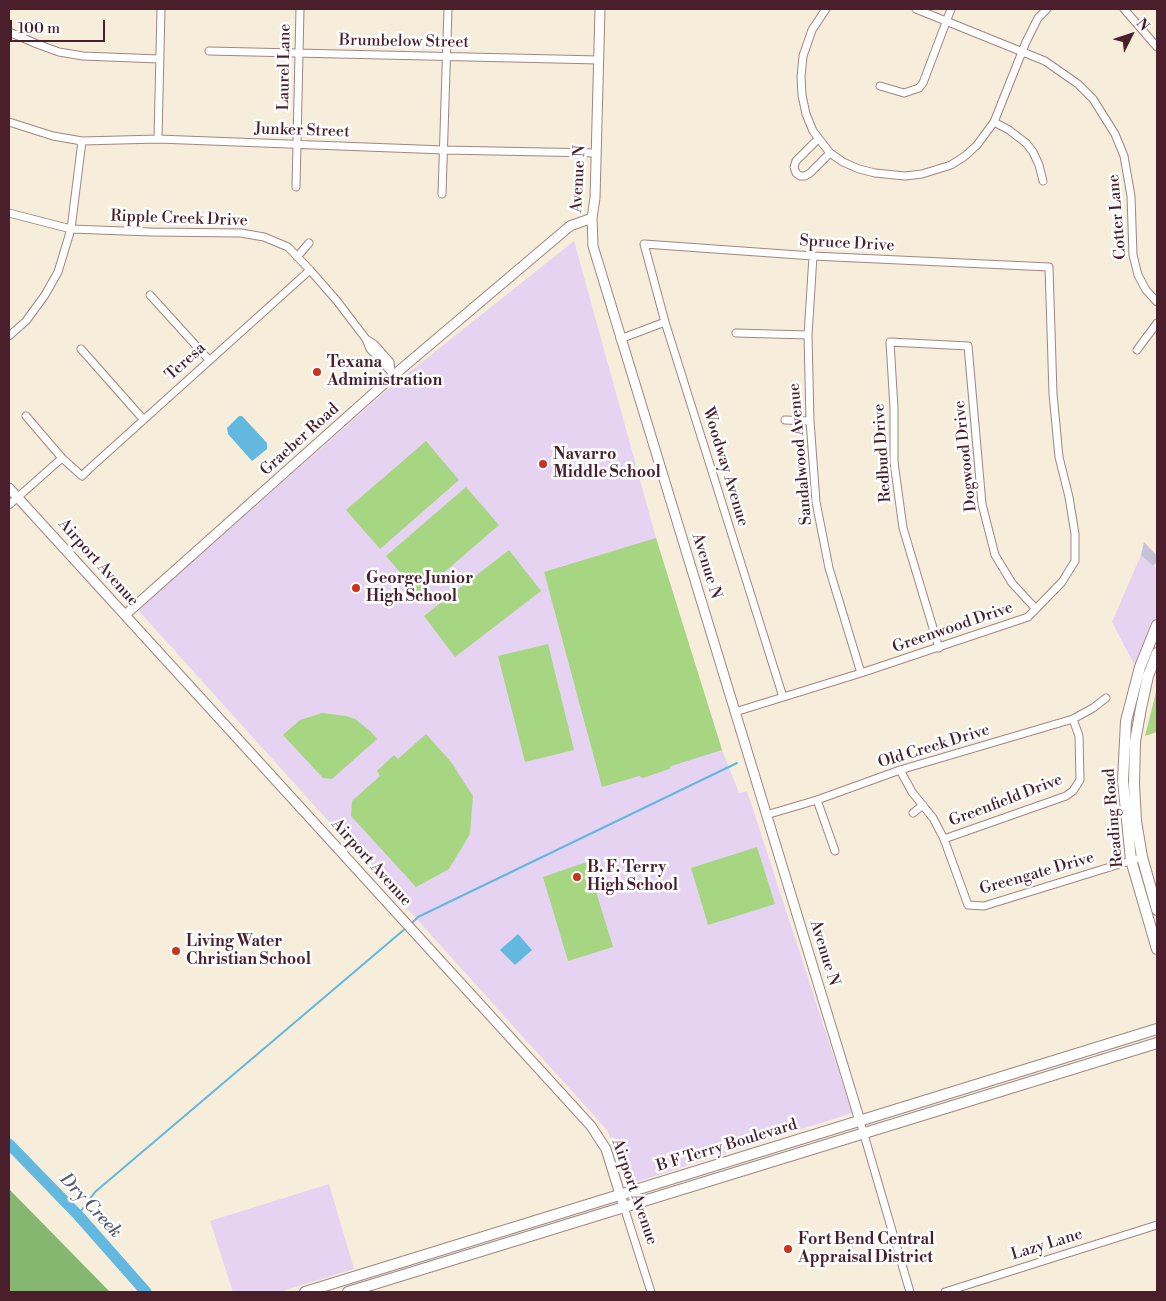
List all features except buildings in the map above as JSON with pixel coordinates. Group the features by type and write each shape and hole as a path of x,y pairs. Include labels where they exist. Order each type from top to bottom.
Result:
{"main road":[{"name":"Reading Road","path":"1157,625 1140,666 1126,721 1123,781 1136,859 1157,950"},
{"name":"Reading Road","path":"1157,653 1146,684 1136,742 1134,794 1136,859 1157,910"},
{"name":"B F Terry Boulevard","path":"305,1292 1157,1029"},
{"name":"B F Terry Boulevard","path":"348,1292 1157,1043"}],"street":[{"path":"158,139 161,9"},
{"name":"Laurel Lane","path":"296,187 300,9"},
{"path":"442,194 448,9"},
{"name":"Avenue N","path":"600,9 595,198 592,218 593,246 860,1121"},
{"path":"826,9 812,30 803,56 801,77 806,114 818,139 830,153 843,162 875,173 905,176 922,174 952,165 977,145 994,122 1022,51 1038,18 1047,9"},
{"name":"Cotter Lane","path":"916,9 1045,62 1078,84 1093,99 1115,134 1124,156 1129,176 1134,255 1138,275 1146,290 1157,302"},
{"path":"880,86 904,93 919,88 923,83 951,9"},
{"path":"1124,9 1157,47"},
{"path":"9,32 44,47 82,56 160,59"},
{"name":"Brumbelow Street","path":"209,51 599,60"},
{"name":"Junker Street","path":"9,122 53,136 82,142 158,139 444,150 596,153"},
{"path":"994,122 1009,130 1026,143 1039,165 1043,181"},
{"path":"818,139 796,161 794,167 796,173 800,176 805,176 830,153"},
{"path":"9,336 26,321 45,295 58,272 72,230 82,142"},
{"name":"Ripple Creek Drive","path":"9,213 72,230 241,233 272,240 288,248 310,270 366,339 375,345 390,362 393,373"},
{"name":"Graeber Road","path":"125,616 393,373 570,226 592,218"},
{"path":"297,257 310,243"},
{"name":"Spruce Drive","path":"644,244 813,256 1050,267"},
{"name":"Woodway Avenue","path":"644,244 665,322 783,697"},
{"name":"Sandalwood Avenue","path":"813,256 808,335 810,421 816,502 829,568 861,673"},
{"name":"Greenwood Drive","path":"735,712 939,648 1028,617 1062,582 1075,561 1075,534 1059,457 1053,394 1050,267"},
{"name":"Teresa","path":"62,458 82,476 310,270"},
{"path":"150,295 209,360"},
{"path":"620,339 665,322"},
{"path":"1137,350 1157,323"},
{"path":"736,333 808,335"},
{"name":"Dogwood Drive","path":"890,342 968,346 982,504 995,555 1012,583 1035,608"},
{"name":"Redbud Drive","path":"890,342 894,408 894,462 903,528 939,648"},
{"path":"80,349 143,419"},
{"path":"9,506 62,458 26,416"},
{"path":"785,420 810,421"},
{"name":"Airport Avenue","path":"9,488 591,1126 606,1150 651,1292"},
{"name":"Old Creek Drive","path":"766,815 817,800 900,770 1073,720 1106,698"},
{"name":"Greenfield Drive","path":"944,839 1066,796 1080,780 1079,736 1073,720"},
{"path":"900,770 912,792 933,818 944,839"},
{"path":"817,800 835,851"},
{"path":"913,813 923,805"},
{"name":"Greengate Drive","path":"944,839 968,905 984,906 1136,859"},
{"path":"860,1121 910,1292"},
{"name":"Lazy Lane","path":"945,1292 1157,1225"}],"shaded area":[{"path":"574,241 656,538 722,750 739,793 747,791 852,1113 636,1182 629,1181 625,1174 607,1130 138,610 387,390"},
{"path":"1144,542 1157,556 1157,562 1153,566 1141,555"},
{"path":"1141,555 1157,569 1157,621 1135,666 1112,622"},
{"path":"329,1184 354,1269 279,1292 233,1292 210,1221"}],"green space":[{"path":"426,441 459,480 380,549 346,510"},
{"path":"466,487 499,525 419,594 386,556"},
{"path":"656,538 722,750 671,766 669,769 643,778 639,776 602,787 544,572"},
{"path":"509,550 541,591 455,657 424,616"},
{"path":"548,644 574,750 525,762 498,656"},
{"path":"1157,688 1157,732 1145,736"},
{"path":"322,713 355,719 377,739 332,779 323,778 283,735 300,720"},
{"path":"426,734 451,762 473,796 470,834 449,869 416,887 351,816 352,801 380,776 377,771 394,755 398,759"},
{"path":"757,847 775,904 708,925 691,868"},
{"path":"587,862 613,947 568,961 543,877"},
{"path":"9,1189 110,1292 9,1291"}],"water":[{"path":"239,416 242,416 267,443 267,449 252,461 228,434 227,428"},
{"path":"518,934 532,950 515,965 500,950"}],"waterway":[{"path":"410,925 418,917 737,763"},
{"path":"78,1215 95,1192 406,928"},
{"name":"Dry Creek","path":"9,1144 78,1215 146,1292"}],"place":[{"name":"Texana Administration","path":"317,372"},
{"name":"Navarro Middle School","path":"543,464"},
{"name":"George Junior High School","path":"356,588"},
{"name":"B. F. Terry High School","path":"577,877"},
{"name":"Living Water Christian School","path":"176,951"},
{"name":"Fort Bend Central Appraisal District","path":"788,1249"}]}
